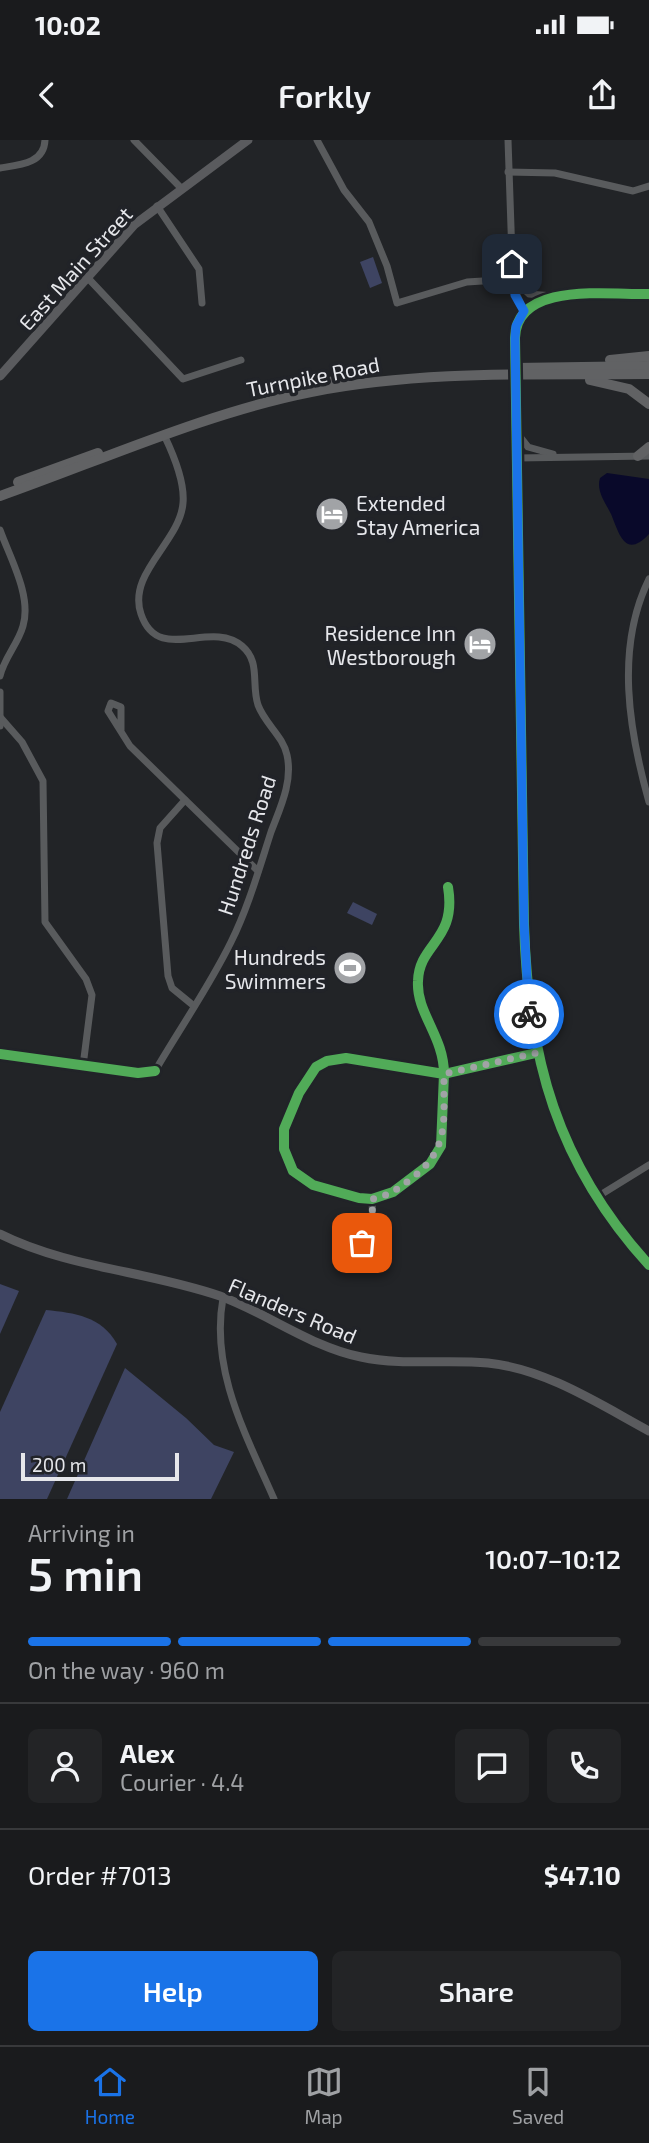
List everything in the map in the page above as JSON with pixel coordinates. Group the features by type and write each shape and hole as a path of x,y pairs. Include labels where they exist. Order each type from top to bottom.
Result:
{"highway":[{"path":"568,367 580,362 649,356"},
{"name":"Turnpike Road","path":"0,488 263,397 313,384 434,371 649,366"},
{"name":"Turnpike Road","path":"0,496 255,406 348,386 435,377 649,374"},
{"path":"553,375 617,385 638,394 649,404"},
{"path":"644,456 649,447"}],"main road":[{"name":"East Main Street","path":"0,376 50,323 86,276 126,233 157,206 248,140"},
{"name":"Flanders Road","path":"0,1234 51,1254 177,1283 223,1298 350,1355 396,1362 490,1363 525,1371 572,1390 649,1431"}],"street":[{"path":"0,168 34,160 44,150 45,140"},
{"path":"134,140 181,188"},
{"path":"317,140 344,190 369,222 387,266 397,303 467,282 513,279 529,294 564,297 649,294"},
{"path":"508,140 513,279 515,295 524,311"},
{"path":"508,172 551,172 617,188 638,191 648,188"},
{"path":"157,206 199,269 202,303"},
{"path":"86,276 183,379 241,360"},
{"path":"564,297 536,302 524,311 516,326 524,924 528,1007 536,1053 558,1120 597,1197 649,1265"},
{"path":"516,432 528,447 537,452 571,457"},
{"name":"Hundreds Road","path":"0,1054 138,1073 156,1071 231,944 286,789 289,766 283,743 257,704 252,658 245,648 225,636 214,634 179,641 168,640 148,628 138,607 142,584 182,512 182,489 165,437"},
{"path":"517,458 644,456"},
{"path":"0,530 22,592 25,615 19,637 0,676"},
{"path":"649,579 631,632 629,673 634,730 649,802"},
{"path":"0,692 1,722 22,742 43,781 45,922 86,979 92,995 83,1066"},
{"path":"121,730 130,746 258,871"},
{"path":"185,800 160,828 157,843 168,976 173,988 194,1006"},
{"path":"448,887 450,917 421,969 418,983 420,1001 442,1047 444,1074 443,1136 436,1155 393,1192 372,1199 313,1185 293,1171 283,1139 289,1116 306,1081 317,1068 337,1059 444,1074 536,1053"},
{"path":"597,1197 649,1165"},
{"path":"372,1199 373,1233"},
{"path":"223,1298 219,1324 230,1393 247,1440 274,1499"}],"shaded area":[{"path":"373,257 382,283 370,288 360,262"},
{"path":"607,473 649,479 649,534 634,545 620,536 602,496 600,478"},
{"path":"353,902 377,914 372,925 347,913"},
{"path":"0,1284 19,1291 0,1334"},
{"path":"46,1310 77,1315 95,1322 111,1335 117,1344 47,1499 0,1499 0,1412"},
{"path":"125,1368 214,1445 234,1452 211,1499 67,1499"}],"cycle path":[{"path":"649,294 589,293 547,299 531,307 519,320 515,338 524,924 532,1020 541,1064 570,1148 591,1188 617,1227 649,1265"},
{"path":"448,887 447,919 443,930 424,958 418,981 421,1004 440,1048 444,1074 346,1058 327,1061 316,1067 299,1093 284,1129 284,1149 293,1171 313,1185 359,1198 372,1199 393,1192 430,1164 441,1146 444,1074 536,1053"},
{"path":"0,1054 138,1073 155,1071"}],"way so far":[{"path":"362,1243 364,1238 373,1233 372,1199 393,1192 413,1178 430,1164 441,1146 444,1074 536,1053 529,1014"}],"place":[{"name":"Extended Stay America","path":"332,514"},
{"name":"Residence Inn Westborough","path":"480,644"},
{"name":"Hundreds Swimmers","path":"350,968"}],"route":[{"path":"512,264 515,295 524,311 516,326 515,338 524,924 529,1014"}]}
